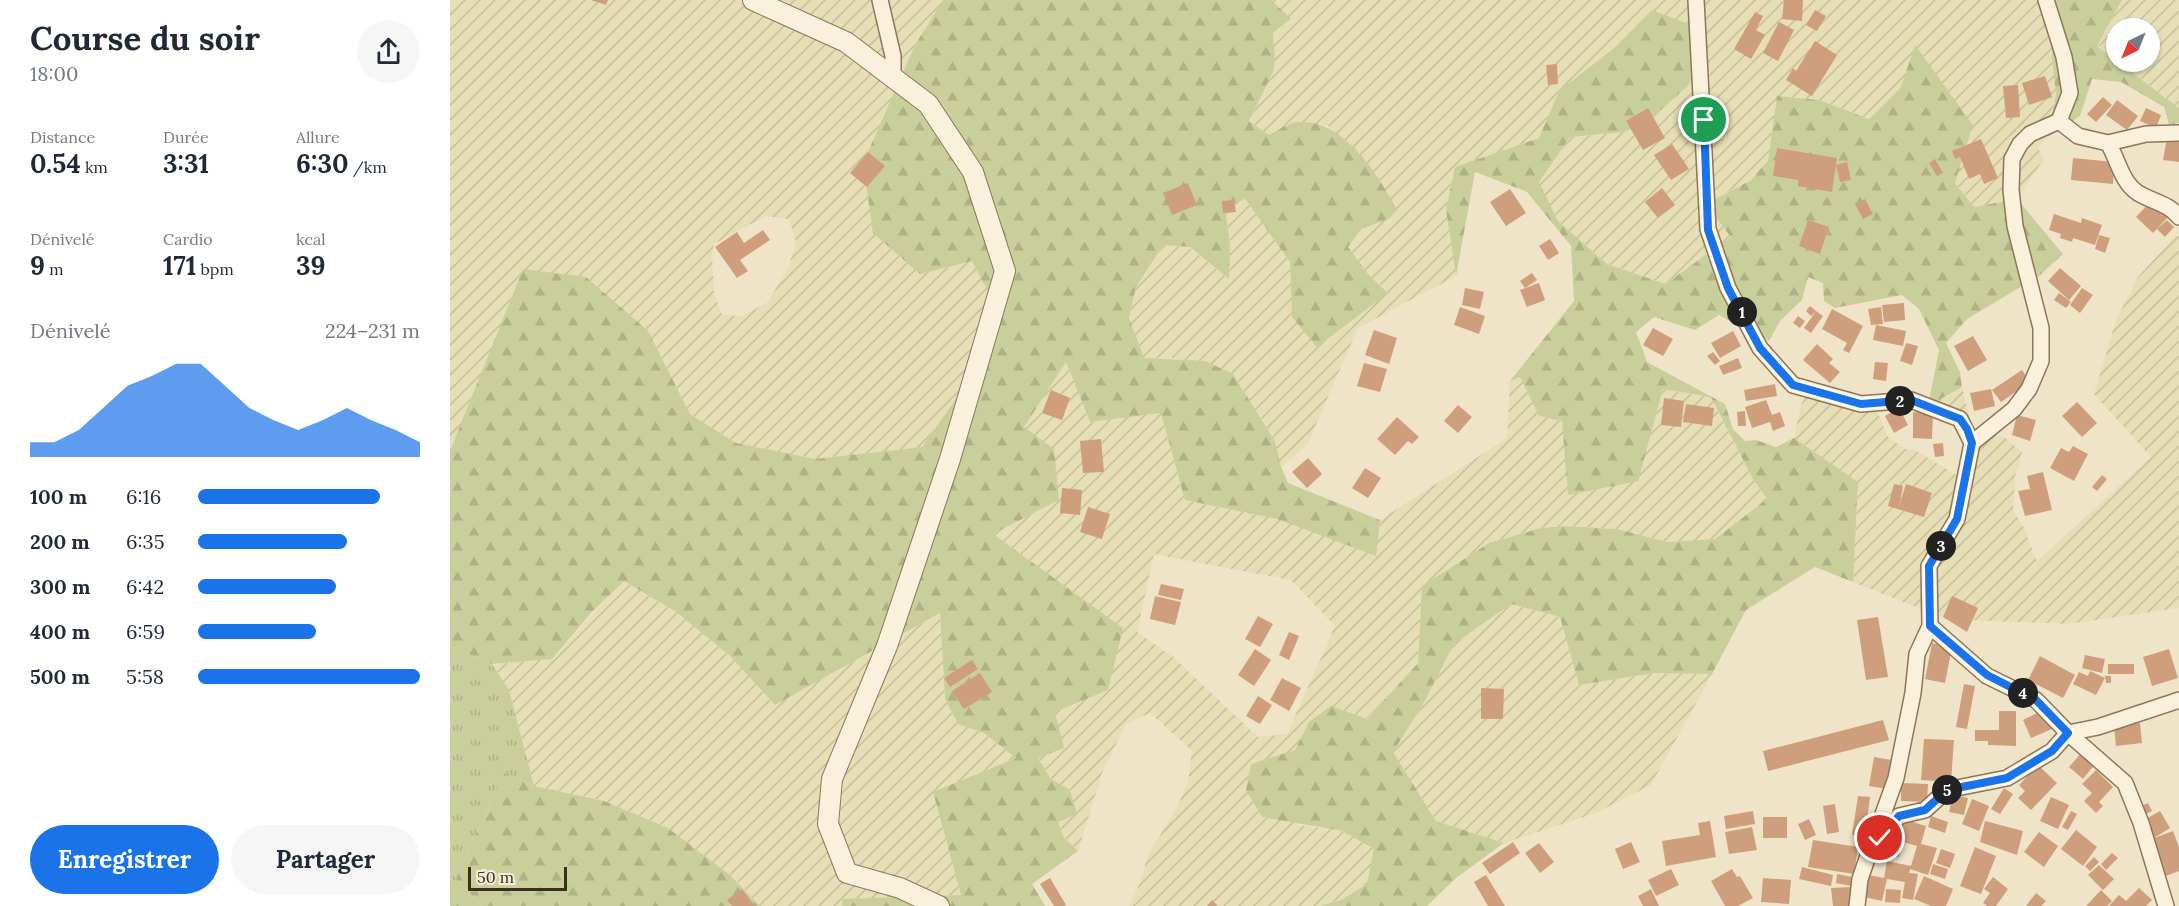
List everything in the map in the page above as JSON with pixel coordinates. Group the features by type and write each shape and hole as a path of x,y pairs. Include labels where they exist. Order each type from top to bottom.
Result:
{"street":[{"path":"753,0 846,42 928,104 973,172 1005,271 950,459 887,646 832,779 828,824 835,848 847,873 900,888 939,906"},
{"path":"880,0 893,56 893,79"},
{"path":"1696,0 1708,230 1728,288 1760,348 1793,385 1861,404 1911,400 1960,419 1972,443 1957,519 1929,566 1930,626 1917,654 1913,693 1896,778 1860,879 1857,906"},
{"path":"1972,443 2014,409 2029,389 2041,361 2041,328 2015,226 2010,190 2012,159 2020,144 2030,134 2059,121 2070,93 2064,57 2046,0"},
{"path":"2059,121 2078,136 2108,143 2146,134 2179,133"},
{"path":"2108,143 2124,178 2136,192 2167,205 2179,218"},
{"path":"1930,626 1987,675 2036,700 2068,733 2125,783 2141,823 2166,906"},
{"path":"1869,854 1899,816 1925,810 1947,790 2007,778 2052,751 2068,733 2098,728 2179,700"}],"shaded area":[{"path":"450,0 943,0 915,45 863,163 920,274 972,261 995,303 979,366 922,447 815,459 736,443 690,414 648,331 450,450","holes":["766,216 789,219 796,242 788,268 768,302 742,316 722,315 714,292 712,257 714,244"]},
{"path":"1271,0 2054,0 2052,59 2056,94 2048,137 2038,148 2044,159 2017,199 1974,207 1955,183 1973,125 1901,87 1869,119 1819,100 1777,96 1768,160 1751,179 1706,204 1732,237 1665,284 1607,264 1558,221 1538,182 1570,137 1624,132 1652,11 1614,48 1559,91 1539,138 1455,167 1446,210 1456,276 1358,328 1307,445 1281,467 1275,441 1233,374 1172,358 1144,359 1129,318 1136,287 1163,245 1189,247 1229,279 1230,245 1225,206 1245,199 1290,262 1292,283 1388,292 1368,274 1348,247 1361,229 1389,219 1368,167 1356,151 1327,125 1298,122 1269,135 1249,121 1273,72 1275,59"},
{"path":"2122,0 2179,0 2179,108 2131,72 2160,72 2160,18 2112,18"},
{"path":"2106,29 2106,52 2097,45"},
{"path":"2175,236 2179,236 2179,608 2067,624 1946,619 1853,582 1858,482 1794,438 1801,405 1812,383 1832,386 1875,405 1887,436 1905,449 1915,450 1961,478 1972,442 1928,406 1962,387 1971,425 2005,438 2022,452 2015,476 2013,511 2023,526 2037,561 2151,457 2094,394 2116,320 2138,277"},
{"path":"1066,361 1090,422 1161,413 1185,500 1277,519 1375,555 1380,520 1507,438 1510,381 1520,376 1539,416 1562,421 1638,480 1663,389 1711,397 1753,479 1767,499 1715,539 1667,542 1617,529 1564,526 1541,528 1489,543 1422,586 1418,663 1392,693 1366,719 1309,722 1295,750 1299,825 1342,831 1375,849 1367,884 1341,900 1319,906 1129,906 1140,883 1148,855 1176,809 1188,783 1192,751 1150,713 1126,724 1102,773 1078,851 1064,838 1058,821 1051,779 1038,758 1055,712 1108,690 993,534 1059,499 1024,427","holes":["1154,554 1291,580 1335,626 1287,734 1258,737 1173,657 1137,632"]},
{"path":"624,580 675,611 730,656 775,705 940,613 945,699 958,724 984,733 1016,758 933,792 961,895 843,899 842,906 760,906 730,875 668,828 604,801 534,786 509,690 492,664 552,659"},
{"path":"1511,604 1560,617 1579,685 1654,673 1712,674 1651,785 1596,813 1504,843 1436,821 1393,752 1421,708 1454,644"}],"green space":[{"path":"943,0 1271,0 1291,19 1273,32 1275,59 1273,72 1249,121 1269,135 1295,122 1315,123 1331,129 1358,151 1380,181 1397,210 1389,219 1361,229 1348,247 1368,274 1388,293 1317,347 1292,317 1290,262 1245,199 1225,207 1230,245 1229,279 1190,247 1163,245 1136,287 1129,318 1144,358 1205,361 1233,374 1275,441 1281,467 1288,483 1380,520 1376,556 1277,519 1185,500 1161,413 1090,422 1066,362 1024,427 1054,449 1059,500 993,534 1123,628 1108,690 1055,712 1064,748 1038,758 1051,779 1070,790 1077,814 1058,822 1064,838 1078,851 1032,884 1045,906 842,906 842,899 961,895 933,792 1016,758 984,733 958,724 945,699 940,613 775,705 730,656 675,611 624,581 592,612 552,659 492,664 450,646 450,451 523,269 586,277 648,331 690,414 736,443 815,459 922,447 979,366 994,303 972,261 920,274 873,233 863,163 915,45"},
{"path":"2054,0 2122,0 2112,18 2106,18 2106,29 2097,46 2106,53 2106,72 2131,72 2179,108 2179,123 2169,125 2164,107 2121,82 2092,79 2080,116 2048,137 2056,94 2052,59"},
{"path":"1652,10 1699,28 1698,60 1688,86 1648,121 1624,132 1570,137 1539,182 1558,221 1607,264 1665,284 1731,237 1706,204 1751,180 1768,160 1777,96 1819,100 1869,119 1901,87 1915,45 1973,125 1955,183 1974,207 2017,199 2063,254 2039,276 1967,319 1946,343 1960,372 1962,387 1928,406 1939,350 1919,309 1902,295 1835,308 1824,301 1823,283 1808,277 1802,300 1780,321 1769,341 1719,315 1695,330 1654,317 1636,332 1647,362 1725,404 1733,429 1745,441 1756,440 1776,447 1794,438 1858,482 1853,582 1815,567 1746,610 1712,674 1654,673 1579,685 1560,617 1511,604 1454,644 1421,708 1393,752 1436,821 1504,843 1456,878 1427,906 1319,906 1341,900 1367,884 1374,849 1342,831 1262,817 1246,790 1251,764 1295,750 1309,722 1331,706 1367,719 1418,663 1422,586 1489,543 1541,528 1564,526 1617,529 1667,542 1715,539 1767,499 1753,479 1711,397 1663,389 1638,481 1568,495 1562,421 1539,416 1520,377 1510,381 1574,301 1571,246 1527,192 1475,172 1456,276 1446,210 1455,167 1539,138 1559,91 1614,48"},
{"path":"450,646 492,664 509,690 534,786 504,773 456,879 482,906 450,906"},
{"path":"504,773 534,786 604,801 668,828 730,875 760,906 482,906 456,879"}],"building":[{"path":"591,0 608,0 606,5"},
{"path":"1784,0 1803,0 1802,21 1782,19"},
{"path":"1815,10 1826,16 1817,31 1806,25"},
{"path":"1755,12 1763,16 1756,30 1765,35 1751,59 1734,49"},
{"path":"1779,22 1794,30 1778,61 1763,53"},
{"path":"1815,41 1837,55 1812,96 1786,80 1793,68 1796,71"},
{"path":"1557,64 1558,84 1548,85 1546,65"},
{"path":"2045,76 2052,97 2029,105 2022,83"},
{"path":"2018,85 2020,117 2006,118 2003,86"},
{"path":"2103,97 2112,105 2096,122 2087,114"},
{"path":"2117,100 2138,116 2127,130 2106,115"},
{"path":"1648,108 1665,138 1643,150 1626,121"},
{"path":"2146,108 2161,115 2156,128 2140,121"},
{"path":"2167,138 2179,140 2179,162 2163,160"},
{"path":"1981,139 1998,178 1984,184 1980,174 1969,179 1960,157 1955,159 1952,151"},
{"path":"1672,144 1689,169 1671,180 1654,155"},
{"path":"1777,148 1837,158 1832,192 1798,186 1798,180 1773,176"},
{"path":"868,152 885,166 867,187 850,173"},
{"path":"2073,158 2114,162 2113,184 2071,180"},
{"path":"1935,159 1943,173 1937,176 1929,163"},
{"path":"1847,162 1851,180 1840,182 1836,165"},
{"path":"1188,183 1197,205 1172,215 1163,193"},
{"path":"1662,188 1675,205 1658,218 1645,202"},
{"path":"1510,189 1526,213 1506,226 1490,202"},
{"path":"1865,199 1873,214 1863,219 1855,204"},
{"path":"1234,200 1236,212 1223,213 1222,201"},
{"path":"2151,201 2168,217 2153,233 2136,217"},
{"path":"2054,214 2081,223 2082,218 2102,225 2095,245 2073,238 2072,242 2060,238 2061,234 2049,230"},
{"path":"1808,220 1829,227 1820,254 1799,246"},
{"path":"2167,220 2174,227 2165,237 2157,229"},
{"path":"763,230 770,240 740,260 748,271 737,278 715,247 737,232 744,243"},
{"path":"2099,235 2110,238 2105,253 2095,249"},
{"path":"1550,239 1559,253 1548,260 1539,246"},
{"path":"2060,268 2081,286 2069,300 2048,281"},
{"path":"1532,273 1537,280 1525,288 1520,281"},
{"path":"1539,283 1545,300 1527,307 1520,290"},
{"path":"1465,288 1484,292 1480,309 1462,305"},
{"path":"2082,288 2093,295 2080,313 2070,305"},
{"path":"2059,293 2071,302 2066,308 2054,300"},
{"path":"1904,303 1905,320 1884,322 1882,305"},
{"path":"1810,306 1816,311 1811,316 1806,311"},
{"path":"1460,307 1485,316 1479,334 1454,325"},
{"path":"1881,307 1883,324 1871,325 1868,309"},
{"path":"1832,309 1863,326 1849,353 1843,350 1847,343 1822,329"},
{"path":"1816,311 1823,316 1811,333 1804,328"},
{"path":"1798,316 1805,321 1800,328 1793,323"},
{"path":"1876,325 1906,331 1903,346 1873,340"},
{"path":"1653,328 1673,339 1663,356 1643,345"},
{"path":"1374,330 1397,338 1389,364 1365,355"},
{"path":"1733,331 1741,346 1720,358 1711,343"},
{"path":"1973,336 1987,360 1968,371 1954,346"},
{"path":"1906,343 1918,346 1912,365 1900,361"},
{"path":"1817,344 1833,359 1829,363 1840,372 1830,383 1803,360"},
{"path":"1713,352 1720,361 1715,365 1707,356"},
{"path":"1738,358 1742,368 1723,375 1719,366"},
{"path":"1875,362 1888,363 1886,381 1873,379"},
{"path":"1364,363 1387,369 1380,392 1357,386"},
{"path":"2022,370 2030,382 2001,402 1992,390"},
{"path":"1775,384 1777,396 1746,401 1744,390"},
{"path":"1991,389 1995,406 1974,411 1970,393"},
{"path":"1051,390 1070,398 1062,420 1042,413"},
{"path":"1664,398 1684,401 1681,427 1661,425"},
{"path":"1766,400 1772,415 1780,412 1785,426 1773,431 1770,422 1752,428 1745,407"},
{"path":"2077,402 2097,423 2082,437 2062,416"},
{"path":"1686,404 1714,408 1712,426 1683,422"},
{"path":"1458,405 1472,417 1458,433 1444,421"},
{"path":"1899,408 1908,425 1894,433 1885,416"},
{"path":"1745,411 1746,426 1738,426 1737,412"},
{"path":"1913,412 1933,413 1932,439 1913,438"},
{"path":"2017,415 2036,420 2030,441 2012,435"},
{"path":"1397,417 1419,437 1412,444 1408,441 1395,455 1377,439"},
{"path":"1101,439 1104,472 1083,473 1080,441"},
{"path":"1943,443 1944,456 1935,457 1933,444"},
{"path":"2073,446 2088,454 2074,481 2050,468 2061,448 2069,452"},
{"path":"1308,458 1322,474 1307,488 1292,472"},
{"path":"1365,468 1381,478 1368,498 1352,488"},
{"path":"2043,472 2052,510 2025,516 2018,491 2030,489 2027,476"},
{"path":"2102,475 2107,479 2097,491 2092,487"},
{"path":"1894,484 1903,486 1899,506 1906,484 1932,493 1924,517 1888,506"},
{"path":"1062,488 1082,490 1080,515 1060,513"},
{"path":"1088,507 1110,514 1102,539 1080,532"},
{"path":"1161,584 1184,589 1181,600 1158,595"},
{"path":"1155,596 1181,602 1175,625 1150,619"},
{"path":"1952,596 1978,608 1967,632 1943,617"},
{"path":"1258,616 1273,624 1260,647 1245,639"},
{"path":"1878,617 1888,677 1866,680 1857,620"},
{"path":"1289,632 1299,636 1289,660 1279,655"},
{"path":"1932,643 1952,647 1945,683 1925,679"},
{"path":"1255,649 1271,660 1254,686 1238,675"},
{"path":"2169,649 2178,678 2152,686 2143,657"},
{"path":"2085,655 2105,659 2102,673 2082,668"},
{"path":"2040,656 2075,675 2063,698 2028,680"},
{"path":"972,660 978,669 950,687 944,678"},
{"path":"2108,664 2134,664 2134,674 2108,674"},
{"path":"2090,671 2105,678 2096,695 2073,684 2079,672 2088,676"},
{"path":"980,673 992,692 964,709 952,691"},
{"path":"2105,676 2111,676 2111,683 2106,683"},
{"path":"1282,678 1301,688 1289,711 1270,700"},
{"path":"1964,684 1975,686 1967,729 1956,727"},
{"path":"1481,688 1504,689 1503,719 1481,719"},
{"path":"1258,696 1272,705 1260,724 1246,716"},
{"path":"2043,710 2052,729 2031,738 2023,720"},
{"path":"1999,711 2016,711 2016,746 1988,745 1988,741 1975,741 1975,730 1999,730"},
{"path":"1883,720 1889,740 1768,771 1763,751"},
{"path":"2140,723 2142,743 2116,746 2114,726"},
{"path":"1924,739 1954,740 1951,782 1921,780"},
{"path":"2083,751 2096,763 2083,779 2069,767"},
{"path":"1874,757 1892,760 1887,789 1869,786"},
{"path":"2038,765 2057,783 2031,810 2018,798 2025,791 2019,785"},
{"path":"2096,770 2113,787 2099,802 2103,806 2096,813 2084,801 2092,793 2082,784"},
{"path":"1901,783 1928,784 1927,802 1901,801"},
{"path":"2004,788 2013,794 2000,814 1991,809"},
{"path":"1953,795 1968,798 1964,815 1949,812"},
{"path":"1858,796 1870,797 1865,837 1852,835"},
{"path":"2051,797 2069,805 2058,829 2040,821"},
{"path":"1972,799 1989,806 1979,831 1962,824"},
{"path":"2148,803 2152,811 2144,815 2139,807"},
{"path":"1835,804 1839,832 1827,834 1823,806"},
{"path":"1753,811 1755,824 1726,829 1724,816"},
{"path":"2071,811 2077,814 2068,830 2062,827"},
{"path":"2160,811 2170,828 2154,838 2144,820"},
{"path":"1931,816 1948,822 1945,833 1928,827"},
{"path":"1763,817 1787,817 1787,838 1763,838"},
{"path":"1900,818 1926,826 1921,844 1937,848 1928,875 1910,869 1909,873 1918,874 1913,900 1902,898 1905,882 1887,879 1882,901 1864,897 1869,875 1884,878 1887,861 1911,866 1917,846 1893,839"},
{"path":"1809,819 1816,835 1805,840 1798,824"},
{"path":"1710,821 1716,857 1666,866 1662,841 1700,835 1698,823"},
{"path":"1985,821 2023,831 2017,855 1980,842"},
{"path":"1752,827 1757,850 1729,854 1725,832"},
{"path":"2076,830 2097,847 2083,866 2061,849"},
{"path":"2173,831 2179,847 2179,871 2163,877 2149,840"},
{"path":"2039,832 2058,846 2044,867 2024,852"},
{"path":"1881,839 1902,845 1899,857 1890,855 1888,861 1876,858"},
{"path":"1813,840 1858,847 1854,874 1808,867"},
{"path":"1513,842 1520,853 1490,874 1482,863"},
{"path":"1631,842 1640,862 1623,869 1615,849"},
{"path":"1539,843 1554,862 1540,873 1525,853"},
{"path":"1975,847 1996,856 1981,894 1960,886"},
{"path":"1941,849 1955,854 1950,868 1936,863"},
{"path":"2112,853 2118,858 2106,870 2101,864"},
{"path":"2094,857 2099,862 2090,871 2085,866"},
{"path":"1933,864 1948,869 1945,879 1930,874"},
{"path":"2099,865 2114,879 2103,890 2088,875"},
{"path":"1802,867 1833,875 1831,886 1799,879"},
{"path":"1671,869 1679,885 1656,896 1648,880"},
{"path":"1732,869 1737,877 1740,876 1753,898 1738,906 1725,906 1711,881"},
{"path":"1837,874 1852,877 1851,886 1836,883"},
{"path":"1486,875 1505,906 1488,906 1474,882"},
{"path":"1924,876 1953,889 1946,906 1931,906 1914,899"},
{"path":"1993,877 2008,889 1996,906 1987,906 1983,903 1990,893 1984,889"},
{"path":"1050,878 1066,905 1054,906 1040,884"},
{"path":"1763,878 1791,880 1789,904 1761,902"},
{"path":"1851,887 1853,906 1833,906 1831,888"},
{"path":"2139,888 2152,900 2146,906 2109,906 2119,895 2126,901"},
{"path":"742,889 755,906 732,906 727,900"},
{"path":"1651,889 1659,906 1643,906 1638,896"},
{"path":"1886,889 1901,890 1900,903 1885,902"},
{"path":"2101,890 2112,901 2107,906 2086,906"},
{"path":"2036,893 2046,901 2041,906 2026,906"},
{"path":"1212,900 1218,906 1207,906"}],"route":[{"path":"1704,120 1708,230 1728,288 1760,348 1793,385 1861,404 1911,400 1960,419 1967,429 1972,443 1957,519 1929,566 1930,626 1987,675 2036,700 2068,733 2052,751 2007,778 1947,790 1925,810 1899,816 1880,838"}]}
